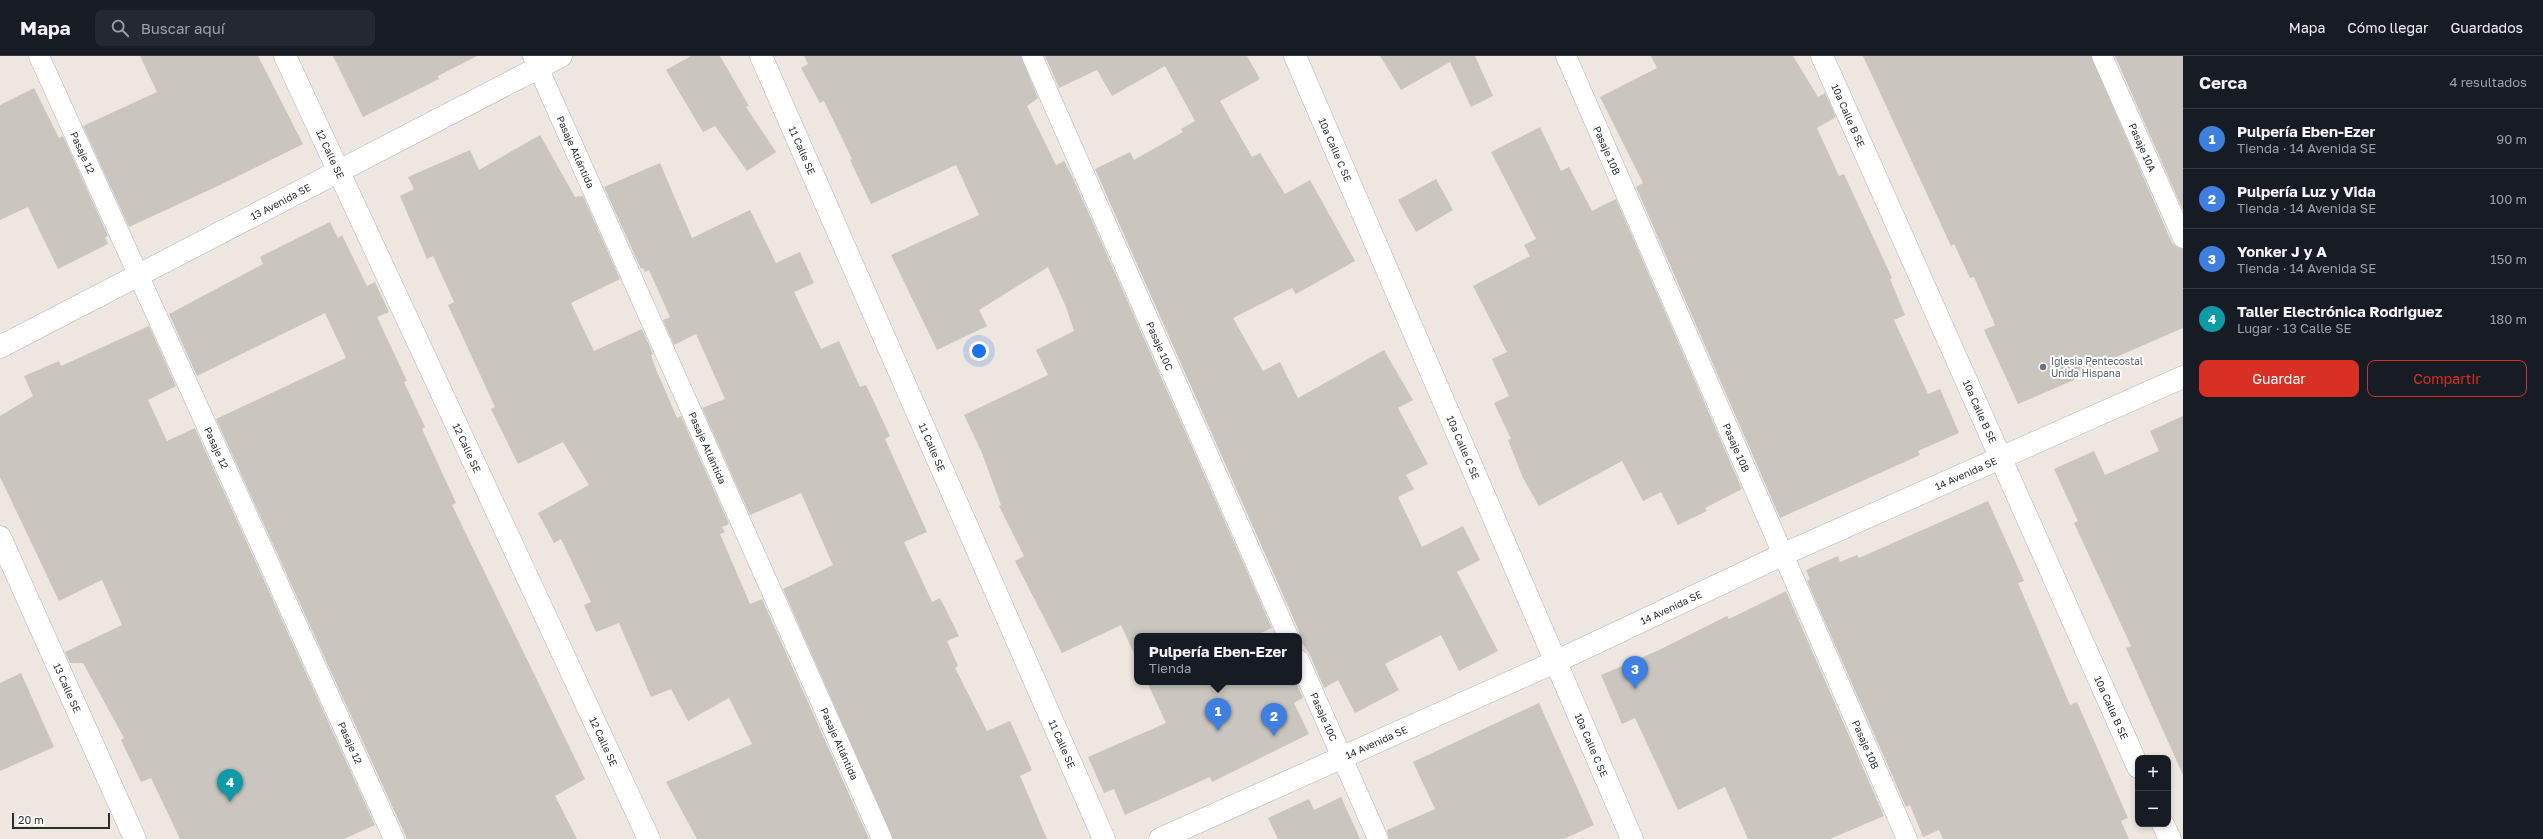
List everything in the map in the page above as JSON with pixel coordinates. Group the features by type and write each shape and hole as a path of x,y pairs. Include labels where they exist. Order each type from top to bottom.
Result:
{"street":[{"name":"12 Calle SE","path":"285,56 649,839"},
{"name":"13 Avenida SE","path":"0,347 338,172 535,62 561,56"},
{"name":"11 Calle SE","path":"761,56 1104,839"},
{"name":"10a Calle C SE","path":"1295,56 1632,839"},
{"name":"10a Calle B SE","path":"1822,56 2135,760"},
{"name":"14 Avenida SE","path":"1160,839 1555,662 1784,554 2183,377"},
{"name":"13 Calle SE","path":"0,537 135,839"},
{"path":"2164,827 2170,839"}],"lane":[{"name":"Pasaje 12","path":"39,56 394,839"},
{"name":"Pasaje 10C","path":"1032,56 1287,633"},
{"name":"Pasaje 10B","path":"1566,56 1907,839"},
{"name":"Pasaje 10A","path":"2102,56 2183,238"},
{"name":"Pasaje Atlántida","path":"535,62 882,839"},
{"name":"Pasaje 10C","path":"1302,667 1378,839"}],"building":[{"path":"140,56 258,56 303,144 220,185 129,227 83,126 157,92"},
{"path":"333,56 477,56 438,76 439,79 363,117"},
{"path":"691,56 720,56 749,106 746,107 776,152 747,171 715,126 703,132 666,70"},
{"path":"804,56 1021,56 1038,98 1027,106 1056,165 1064,161 1074,180 1272,628 1261,633 1134,633 1134,653 1121,625 1062,653 1015,561 1024,556 999,506 1001,505 982,453 964,415 1048,375 1036,350 1074,331 1066,307 1048,267 979,310 987,326 937,350 891,255 979,215 956,165 871,204 850,160 852,159 824,101 820,103 801,68 808,64"},
{"path":"1045,56 1247,56 1260,79 1220,101 1252,157 1260,153 1285,194 1310,180 1355,261 1296,294 1292,288 1233,318 1263,371 1280,362 1298,398 1384,350 1413,400 1398,408 1428,464 1406,475 1414,489 1398,497 1422,547 1463,526 1480,560 1457,572 1498,651 1459,671 1441,635 1385,664 1399,690 1355,713 1338,680 1324,688 1310,655 1302,643 1302,633 1299,633 1095,169 1130,152 1134,160 1183,132 1181,129 1195,121 1165,66 1112,96 1097,70 1059,88"},
{"path":"1380,56 1475,56 1493,96 1471,107 1450,62 1401,90"},
{"path":"1651,56 1793,56 1818,97 1825,93 1836,117 1817,128 1839,176 1844,174 1892,278 1890,279 1905,315 1894,320 1928,394 1940,389 1959,433 1918,451 1920,455 1780,518 1636,187 1643,183 1600,97 1657,68"},
{"path":"1863,56 2091,56 2172,243 2183,249 2183,328 2086,370 2088,374 2018,404 1984,330 1995,325 1974,277 1970,278 1954,244 1951,246"},
{"path":"2115,56 2183,56 2183,210"},
{"path":"34,88 59,138 63,136 108,236 105,237 108,244 58,269 28,207 0,220 0,105"},
{"path":"1540,127 1561,171 1569,167 1592,211 1616,199 1742,489 1705,508 1707,511 1678,525 1661,492 1643,501 1622,461 1539,506 1523,478 1508,440 1511,439 1494,403 1509,396 1492,359 1507,352 1473,286 1530,256 1524,245 1536,239 1491,152"},
{"path":"540,135 575,197 583,196 620,279 571,303 594,351 642,329 653,354 651,355 655,367 677,418 681,416 729,524 722,527 725,532 720,534 750,604 762,599 869,839 697,839 666,782 752,744 729,698 688,721 671,689 651,697 619,623 596,632 584,605 591,602 561,539 554,543 538,513 589,485 563,442 518,464 491,409 495,407 448,305 454,302 433,256 427,259 400,196 414,189 408,177 470,150 479,170"},
{"path":"660,163 692,238 750,210 776,263 800,252 814,283 794,292 821,349 839,341 860,387 866,385 890,436 885,439 927,532 904,542 932,602 940,598 959,636 947,641 958,666 955,668 987,731 1010,721 1032,770 1020,776 1047,839 893,839 783,589 833,565 801,493 750,515 702,408 725,399 696,334 674,345 663,320 670,317 649,270 645,272 643,268 641,269 604,187"},
{"path":"1436,179 1453,210 1416,232 1398,200"},
{"path":"330,222 338,238 342,235 367,286 375,282 389,312 377,317 407,381 404,382 425,427 422,429 456,503 452,505 585,779 555,796 577,839 407,839 216,419 346,358 325,313 197,376 169,314 263,264 260,257"},
{"path":"149,326 176,386 148,400 167,441 195,428 375,825 344,839 180,839 151,778 141,782 121,740 124,738 83,663 70,663 65,652 122,625 102,580 59,601 0,477 0,416 33,396 24,376 59,361 61,366"},
{"path":"2183,416 2183,775 2126,648 2131,646 2074,523 2078,521 2054,469 2094,451 2105,475 2159,451 2150,431"},
{"path":"1988,501 2024,581 2018,583 2070,705 2077,702 2128,818 2121,821 2129,839 1943,839 1939,830 1923,837 1910,805 1906,807 1807,581 1810,579 1806,570 1838,556 1840,562 1857,555 1859,558"},
{"path":"1786,591 1884,816 1830,839 1748,839 1725,787 1678,810 1635,718 1622,724 1601,675 1657,651 1727,616 1729,619"},
{"path":"21,673 54,747 0,771 0,683"},
{"path":"1148,685 1297,685 1303,698 1294,703 1309,734 1212,782 1210,777 1125,815 1114,789 1104,793 1088,757 1166,723"},
{"path":"1539,703 1594,825 1564,839 1389,839 1387,830 1435,809 1413,762"},
{"path":"1341,797 1360,839 1278,839 1268,818 1309,799 1314,810"}],"place":[{"name":"Iglesia Pentecostal Unida Hispana","path":"2043,367"},
{"name":"Yonker J y A","path":"1635,689"},
{"name":"Pulpería Eben-Ezer","path":"1218,731"},
{"name":"Pulpería Luz y Vida","path":"1274,736"},
{"name":"Taller Electrónica Rodriguez","path":"230,802"}]}
